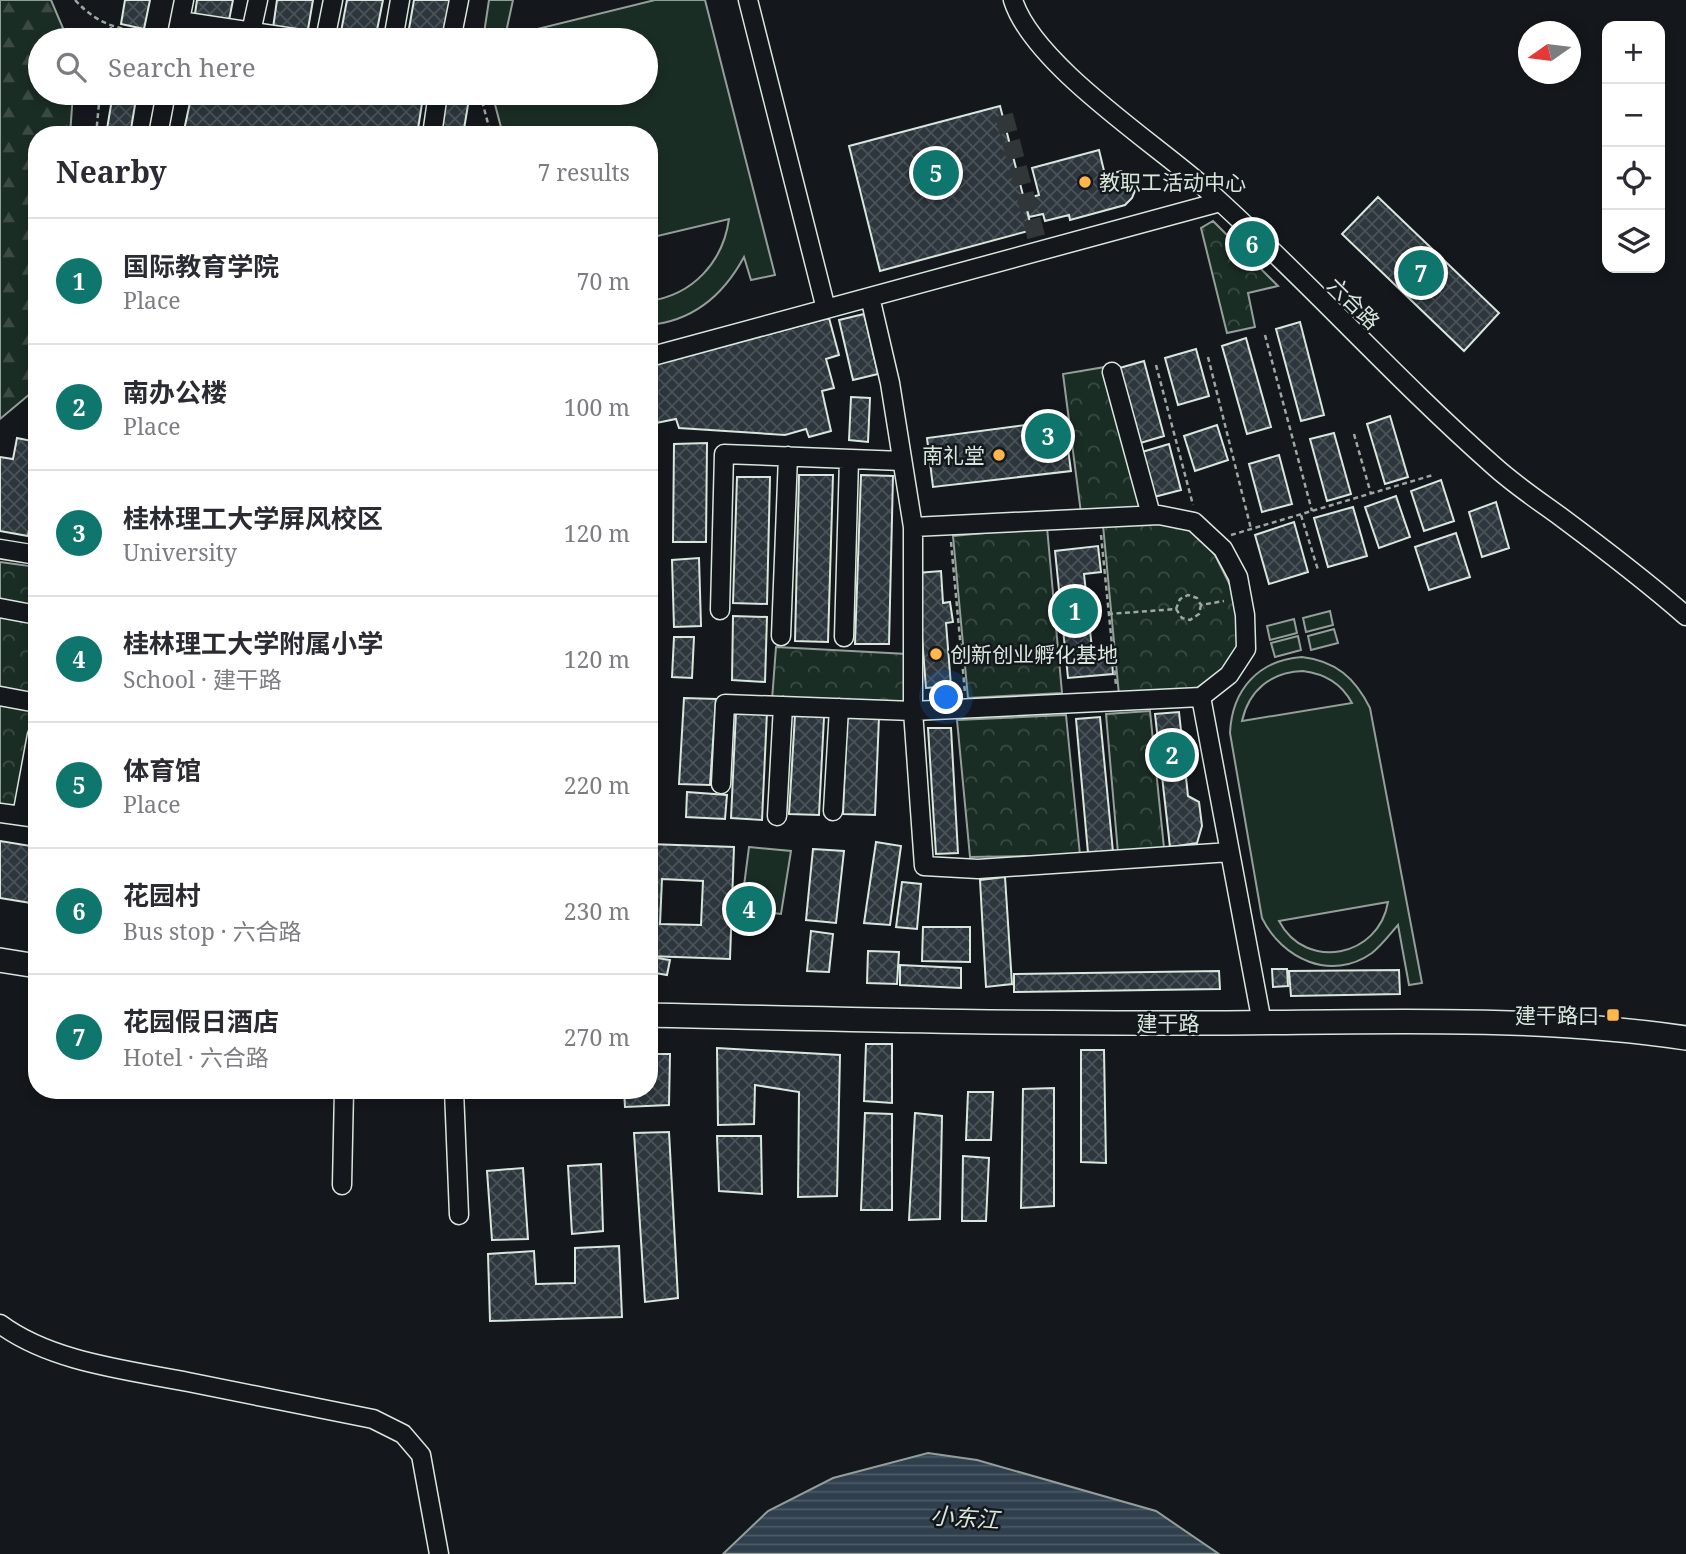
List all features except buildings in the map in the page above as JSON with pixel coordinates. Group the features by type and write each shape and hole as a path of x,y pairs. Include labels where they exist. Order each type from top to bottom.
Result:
{"main road":[{"path":"0,960 28,965"},
{"name":"建干路","path":"658,1015 940,1023 1458,1020 1612,1028 1686,1038"}],"street":[{"path":"179,28 184,0"},
{"path":"252,28 257,0"},
{"path":"327,28 333,0"},
{"path":"395,28 400,0"},
{"path":"453,28 459,0"},
{"path":"748,0 826,309"},
{"name":"六合路","path":"1013,0 1017,13 1037,44 1063,70 1220,202 1350,331 1496,468 1619,560 1686,616"},
{"path":"160,126 164,105"},
{"path":"433,126 436,105"},
{"path":"658,355 1220,202"},
{"path":"870,297 890,383 913,527 913,711 924,866 978,869 1230,852"},
{"path":"1112,372 1151,515"},
{"path":"720,610 724,454 902,461"},
{"path":"781,636 788,456"},
{"path":"844,637 849,459"},
{"path":"721,784 724,704 913,711 1201,697 1229,675 1246,649 1245,615 1238,577 1223,549 1194,522 1151,515 913,527"},
{"path":"0,549 28,554"},
{"path":"0,608 28,613"},
{"path":"0,696 28,701"},
{"path":"1201,697 1262,1023"},
{"path":"777,816 783,706"},
{"path":"833,811 839,708"},
{"path":"0,813 28,817"},
{"path":"342,1185 344,1099"},
{"path":"454,1099 458,1215"},
{"path":"0,1324 10,1332 62,1354 125,1370 373,1419 403,1434 421,1455 439,1554"}],"path":[{"path":"75,0 90,16 111,27 122,28"},
{"path":"97,126 99,105"},
{"path":"483,105 489,126"},
{"path":"1265,335 1313,511"},
{"path":"1208,357 1251,529"},
{"path":"1156,365 1195,510 1194,522"},
{"path":"1354,434 1371,494"},
{"path":"1214,541 1433,475"},
{"path":"1301,515 1318,570"},
{"path":"1100,524 1117,696"},
{"path":"949,525 966,709"},
{"path":"1188,595 1197,598 1201,605 1199,614 1190,620 1182,618 1176,609 1180,599 1188,595"},
{"path":"1201,605 1231,600"},
{"path":"1108,614 1176,609"}],"green space":[{"path":"0,0 51,0 63,28 28,28 28,105 72,105 71,126 28,126 28,396 0,419"},
{"path":"489,0 513,0 507,28 485,28"},
{"path":"655,0 705,0 775,275 751,280 744,257 727,283 706,303 680,318 658,323 658,299 679,292 703,274 720,249 729,219 658,236 658,126 501,126 495,105 658,105 658,28 541,28"},
{"path":"1213,221 1278,286 1248,293 1255,327 1227,333 1201,228"},
{"path":"1105,367 1145,509 1081,513 1063,374"},
{"path":"1162,523 1193,528 1215,555 1231,587 1238,615 1238,649 1223,669 1194,690 1119,695 1103,525"},
{"path":"1047,527 1062,693 968,698 953,536"},
{"path":"0,562 28,566 28,751 18,807 0,804"},
{"path":"1330,611 1333,625 1306,632 1303,618"},
{"path":"1294,619 1297,633 1270,640 1267,626"},
{"path":"1334,629 1338,643 1311,650 1308,636"},
{"path":"1298,636 1301,650 1275,657 1271,643"},
{"path":"776,647 907,654 906,704 772,700"},
{"path":"1287,659 1314,659 1335,667 1358,688 1370,708 1422,983 1409,985 1398,925 1372,953 1356,962 1340,966 1309,962 1295,955 1282,945 1262,918 1230,733 1232,717 1242,690 1261,671","holes":["1303,671 1332,681 1352,703 1242,721 1250,700 1263,685 1281,675","1388,902 1382,921 1371,935 1357,946 1340,951 1323,952 1306,947 1291,937 1279,921"]},
{"path":"1150,711 1164,848 1118,853 1106,714"},
{"path":"1066,715 1080,855 970,857 957,720"},
{"path":"749,847 791,851 781,914 741,909"}],"water":[{"name":"小东江","path":"928,1453 977,1460 1156,1511 1219,1554 723,1554 768,1511 833,1478"}],"tunnel":[{"path":"1004,115 1040,251"}],"place":[{"name":"体育馆","path":"936,173"},
{"name":"教职工活动中心","path":"1085,182"},
{"name":"花园村","path":"1252,244"},
{"name":"花园假日酒店","path":"1421,273"},
{"name":"桂林理工大学屏风校区","path":"1048,436"},
{"name":"南礼堂","path":"999,455"},
{"name":"国际教育学院","path":"1075,611"},
{"name":"创新创业孵化基地","path":"936,654"},
{"name":"南办公楼","path":"1172,755"},
{"name":"桂林理工大学附属小学","path":"749,909"},
{"name":"建干路口","path":"1613,1015"}]}
